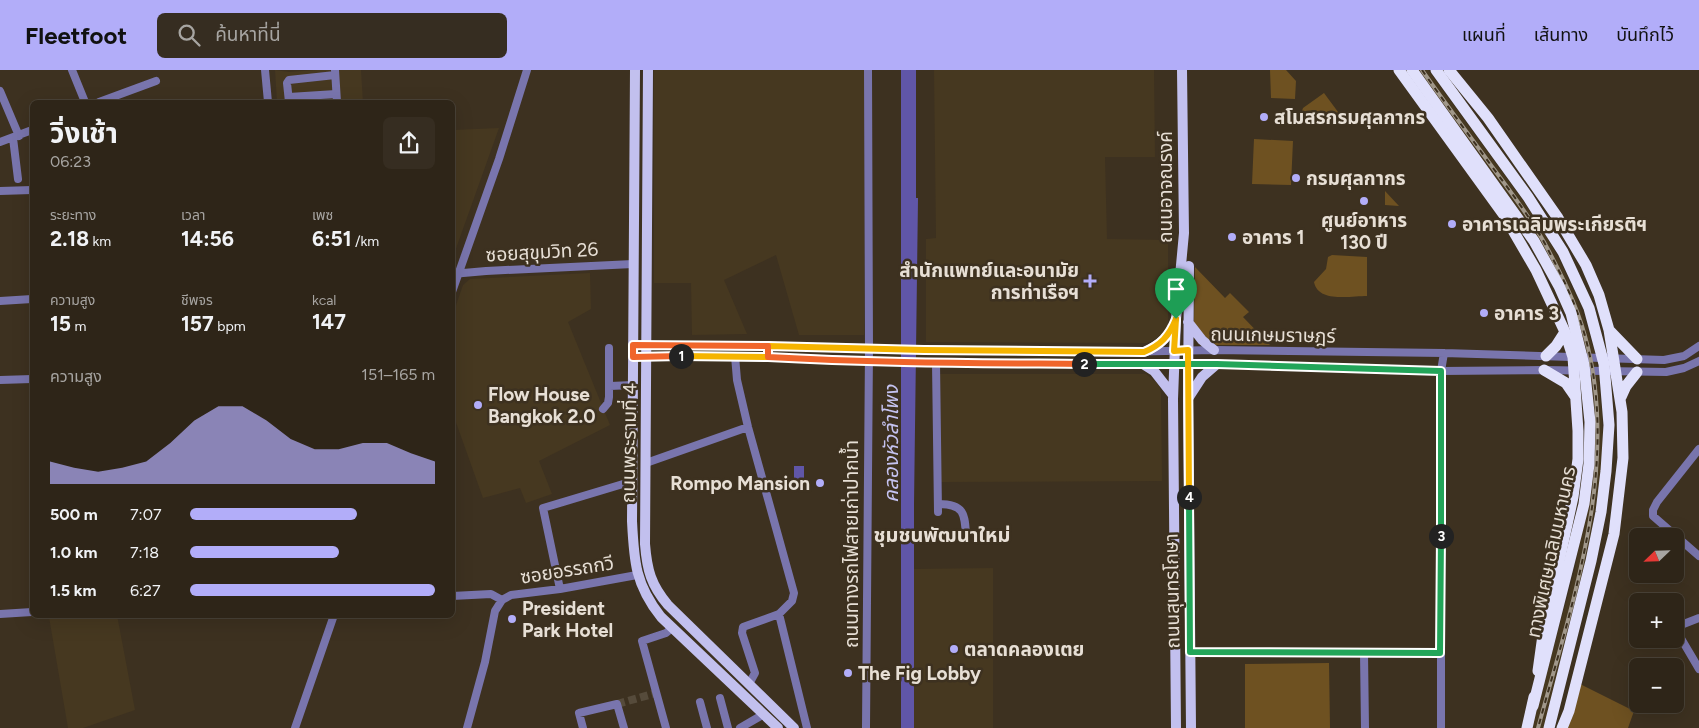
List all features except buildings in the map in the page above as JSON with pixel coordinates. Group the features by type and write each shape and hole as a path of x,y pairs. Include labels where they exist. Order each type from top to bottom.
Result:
{"highway":[{"path":"1399,70 1504,215 1536,270 1565,332 1573,357 1578,460 1566,533 1543,634 1533,706"},
{"name":"ทางพิเศษเฉลิมมหานคร","path":"1412,70 1534,241 1559,286 1571,314 1584,365 1590,422 1589,464 1584,504 1527,728"},
{"name":"ทางพิเศษเฉลิมมหานคร","path":"1436,70 1528,197 1563,252 1589,308 1604,364 1609,425 1601,512 1591,561 1549,728"},
{"path":"1450,70 1499,133 1558,218 1586,265 1609,330 1614,359 1622,412 1623,458 1614,534 1569,711 1562,728"},
{"path":"1609,330 1637,359"},
{"path":"1546,356 1556,346 1565,332"},
{"path":"1544,370 1566,383 1576,398"},
{"path":"1620,399 1626,386 1637,372"}],"main road":[{"name":"ถนนพระรามที่ 4","path":"635,70 633,537 637,575 650,604 672,628 764,714 774,726"},
{"name":"ถนนพระรามที่ 4","path":"648,70 645,544 648,572 659,594 672,610 794,728"},
{"name":"ถนนอาจณรงค์","path":"1173,364 1184,233 1182,70"},
{"name":"ถนนอาจณรงค์","path":"1188,70 1188,364"},
{"path":"1144,352 1155,348 1165,340 1176,319"},
{"path":"1188,322 1202,340 1214,350"},
{"path":"1143,364 1163,380 1173,395"},
{"name":"ถนนสุนทรโกษา","path":"1173,364 1176,728"},
{"name":"ถนนสุนทรโกษา","path":"1188,364 1190,728"},
{"path":"1188,401 1202,376 1217,364"}],"street":[{"path":"72,70 84,100"},
{"path":"265,70 268,100"},
{"path":"456,274 499,159 527,70"},
{"path":"868,70 869,348"},
{"path":"335,73 337,98 289,100 287,83 289,80 335,73"},
{"path":"105,100 156,81"},
{"path":"0,91 16,137 18,179"},
{"path":"0,142 30,131"},
{"path":"0,192 30,190"},
{"name":"ซอยสุขุมวิท 26","path":"456,274 633,264"},
{"path":"0,301 30,299"},
{"name":"ถนนเกษมราษฎร์","path":"633,345 1016,351 1144,352 1214,350 1614,359 1674,359 1684,356 1699,346"},
{"path":"768,346 768,357"},
{"path":"603,409 609,400 609,348"},
{"name":"ถนนทางรถไฟสายเก่าปากน้ำ","path":"866,728 869,348"},
{"path":"1016,351 1016,364"},
{"path":"1441,728 1441,371 1444,354"},
{"path":"735,356 736,380 794,593 792,601 779,614 743,627 742,633 755,673 750,684"},
{"name":"ถนนเกษมราษฎร์","path":"633,357 735,356 925,363 1217,364 1441,371 1666,372 1697,365"},
{"path":"936,363 938,508 951,504 960,509 965,518 966,537"},
{"path":"0,380 30,379"},
{"path":"610,386 633,385"},
{"path":"646,463 748,426"},
{"path":"1699,449 1657,502 1653,510 1653,516 1699,556"},
{"path":"560,589 543,508 633,481"},
{"name":"ซอยอรรถกวี","path":"502,600 511,595 560,589 637,575"},
{"path":"455,596 491,594 502,600 495,611 486,662 467,728"},
{"path":"0,614 30,612"},
{"path":"779,614 807,728"},
{"path":"295,728 333,618"},
{"path":"1699,618 1681,625 1677,629 1699,669"},
{"path":"666,728 642,641 666,633 672,628"},
{"path":"1190,652 1440,653"},
{"path":"1364,653 1364,728"},
{"path":"720,698 728,728"},
{"path":"700,702 708,728"},
{"path":"583,728 579,713 617,704 624,728"},
{"path":"740,728 764,714"}],"shaded area":[{"path":"275,70 289,72 361,70 363,100 277,100"},
{"path":"654,70 864,70 864,335 799,335 776,255 724,280 747,334 692,335 691,283 654,283"},
{"path":"901,70 916,70 916,198 918,198 914,505 914,728 901,728"},
{"path":"934,70 1154,70 1155,157 1105,157 1107,239 1168,240 1168,325 1161,336 1147,343 926,342 926,239 936,238"},
{"path":"1270,70 1286,70 1296,81 1295,99 1271,98"},
{"path":"1415,70 1428,70 1539,223 1560,261 1580,306 1596,357 1602,414 1603,462 1584,576 1545,728 1531,728 1574,573 1585,514 1593,434 1561,287"},
{"path":"1324,93 1341,116 1337,122 1304,120 1301,114 1303,108"},
{"path":"499,128 455,251 455,130"},
{"path":"1254,139 1293,141 1291,185 1252,184"},
{"path":"1385,191 1399,206 1385,205"},
{"path":"1332,255 1367,257 1367,296 1328,296 1317,289 1314,282 1326,269 1328,257"},
{"path":"1195,267 1225,298 1230,293 1249,312 1243,317 1270,345 1216,345 1203,335 1194,323"},
{"path":"590,273 591,309 568,322 610,425 539,461 552,494 526,503 520,488 483,498 455,420 455,308 463,285 470,279"},
{"path":"937,374 1146,374 1156,382 1161,394 1162,481 938,482"},
{"path":"794,466 804,466 804,486 794,486"},
{"name":"ตลาดคลองเตย","path":"993,568 993,728 914,728 914,569"},
{"path":"49,618 118,618 135,710 83,728 68,728"},
{"path":"1329,663 1330,728 1245,728 1245,664"},
{"path":"1580,684 1629,708 1629,713 1633,713 1628,728 1567,728"}],"tunnel":[{"path":"617,704 656,693"}],"railway":[{"path":"1422,70 1520,204 1544,242 1562,276 1577,312 1585,336 1595,385 1598,434 1595,484 1588,534 1565,632 1538,728"}],"place":[{"name":"สโมสรกรมศุลกากร","path":"1264,117"},
{"name":"กรมศุลกากร","path":"1296,178"},
{"name":"ศูนย์อาหาร 130 ปี","path":"1364,201"},
{"name":"อาคารเฉลิมพระเกียรติฯ","path":"1452,224"},
{"name":"อาคาร 1","path":"1232,237"},
{"name":"สำนักแพทย์และอนามัย การท่าเรือฯ","path":"1090,281"},
{"name":"อาคาร 3","path":"1484,313"},
{"name":"Flow House Bangkok 2.0","path":"478,405"},
{"name":"Rompo Mansion","path":"820,483"},
{"name":"President Park Hotel","path":"512,619"},
{"name":"ตลาดคลองเตย","path":"954,649"},
{"name":"The Fig Lobby","path":"848,673"}],"district":[{"name":"ชุมชนพัฒนาใหม่","path":"942,535"}],"route":[{"path":"1176,319 1165,340 1155,348 1144,352 924,350 768,346 768,357 633,357 633,345 664,344 768,346 768,357 925,363 1143,364 1188,364 1217,364 1441,371 1440,653 1190,652 1188,401 1188,364 1188,350 1174,351 1176,319"}],"water label":[{"name":"คลองหัวลำโพง","path":"891,444"}]}
